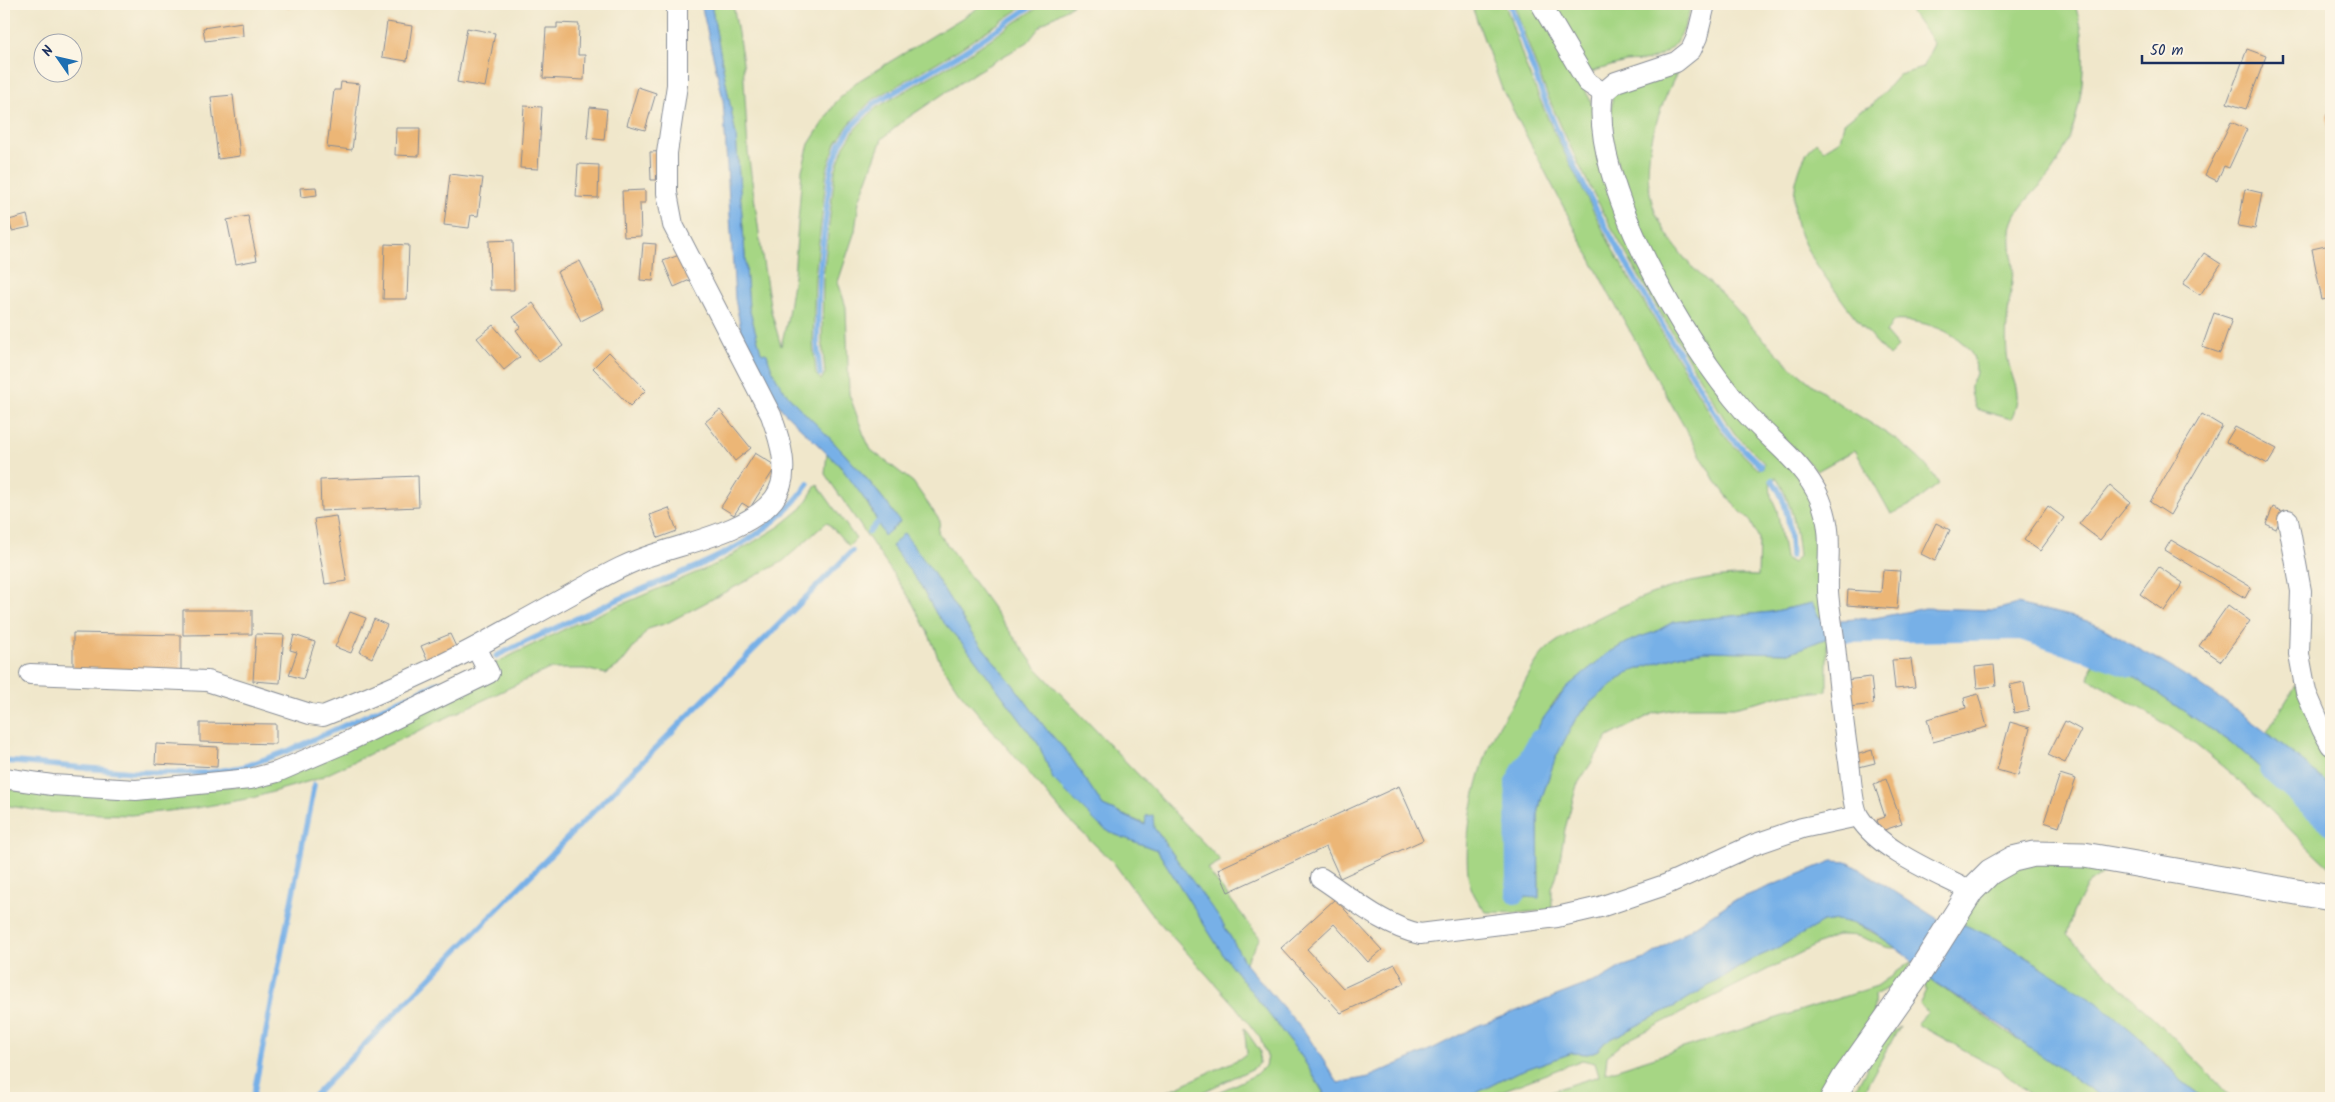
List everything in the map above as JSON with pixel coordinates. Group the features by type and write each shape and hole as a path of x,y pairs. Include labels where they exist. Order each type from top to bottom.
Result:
{"main road":[{"path":"1833,1098 1844,1079 1919,973 1971,891 1990,872 2013,859 2034,854 2056,853 2126,862 2331,898"}],"street":[{"path":"30,674 207,681 310,714 323,716 403,683 476,647 610,572 733,527 751,518 775,498 784,467 782,450 771,415 673,225 667,193 667,153 677,85 677,4"},
{"path":"1540,4 1587,82 1603,94"},
{"path":"1705,4 1697,37 1691,50 1676,62 1616,82 1603,94 1600,121 1602,140 1614,185 1638,243 1676,315 1712,372 1744,412 1800,468 1820,498 1829,529 1828,592 1840,705 1858,816 1897,852 1971,891"},
{"path":"2288,520 2301,592 2298,654 2306,692 2331,745"},
{"path":"4,778 52,786 136,790 250,779 277,772 340,745 489,673 476,647"},
{"path":"1322,878 1400,930 1420,934 1557,917 1600,907 1665,886 1753,845 1802,828 1858,816"}],"green space":[{"path":"711,4 733,4 743,62 748,152 763,262 771,311 781,346 794,276 802,170 809,144 836,102 855,83 985,4 1027,4 958,50 871,101 850,123 836,143 827,169 815,277 813,342 816,374 821,380 825,373 822,341 823,278 835,171 844,146 856,128 876,108 962,58 1043,4 1074,4 1042,24 1028,42 976,72 903,121 882,139 859,201 855,231 838,282 846,307 849,394 871,450 913,482 940,521 938,532 1037,669 1221,861 1207,869 1260,938 1245,963 1222,922 1154,828 1103,806 1068,753 1046,729 971,633 932,571 892,546 921,586 937,615 969,651 1039,745 1053,779 1099,825 1111,833 1157,850 1224,956 1302,1057 1324,1094 1315,1098 1206,1098 1257,1074 1265,1066 1267,1056 1260,1038 1236,1007 1150,912 1113,862 1069,820 958,690 940,662 930,637 911,600 825,474 827,453 859,491 884,535 900,522 863,475 789,397 776,378 767,354 761,352 749,308 736,136"},
{"path":"1471,4 1505,4 1527,69 1552,128 1614,252 1716,423 1728,440 1758,469 1763,468 1764,463 1735,434 1724,418 1680,346 1617,237 1578,162 1547,94 1514,4 1534,4 1590,99 1635,245 1785,458 1821,515 1824,618 1819,617 1812,603 1771,612 1673,622 1608,653 1567,687 1554,702 1526,756 1514,814 1513,870 1524,880 1524,897 1539,897 1538,815 1555,759 1575,720 1592,701 1627,673 1679,655 1706,651 1789,653 1827,638 1827,691 1785,695 1734,707 1685,707 1654,713 1608,737 1577,785 1565,829 1558,871 1552,889 1552,910 1517,913 1486,912 1472,890 1468,875 1467,859 1469,825 1480,774 1491,742 1534,665 1545,651 1565,636 1606,613 1648,595 1691,582 1713,578 1758,576 1759,539 1751,522 1733,504 1714,479 1609,294 1502,89","holes":["1777,478 1790,506 1796,535 1799,556 1793,563 1785,558 1777,510 1771,496 1770,479"]},
{"path":"1553,4 1691,4 1683,31 1667,51 1649,60 1626,62 1588,73"},
{"path":"1905,4 2075,4 2080,22 2083,70 2074,125 2060,159 2050,174 2024,203 2013,222 2011,240 2013,271 2006,344 2009,364 2016,387 2017,401 2011,419 1976,409 1971,389 1976,372 1974,359 1968,348 1946,332 1918,322 1893,321 1886,333 1898,347 1889,356 1854,315 1825,276 1809,252 1797,226 1794,198 1796,182 1808,151 1816,142 1824,150 1840,140 1844,123 1859,111 1871,106 1899,75 1922,68 1934,44"},
{"path":"1680,67 1664,100 1649,154 1650,191 1654,209 1660,222 1681,254 1725,297 1788,364 1828,396 1904,446 1930,470 1939,484 1913,504 1891,514 1855,450 1817,471 1754,409 1711,355 1665,278 1643,236 1612,148 1612,92"},
{"path":"817,484 856,539 849,546 827,522 782,562 667,623 648,629 621,664 606,674 585,669 549,669 317,779 252,798 196,808 131,815 46,812 4,805 4,789 31,792 244,786 573,625 719,563 780,526 802,508"},
{"path":"2095,652 2116,664 2235,745 2259,767 2295,792 2315,814 2331,826 2331,869 2227,770 2197,746 2152,715 2089,679"},
{"path":"2296,685 2319,741 2331,759 2331,786 2267,732"},
{"path":"2020,862 2112,867 2087,885 2073,913 2067,934 2213,1077 2232,1098 2203,1098 2178,1078 2159,1056 2039,965 2001,941 1958,922 1977,893"},
{"path":"1837,920 1868,930 1896,948 1886,947 1862,937 1836,935 1622,1043 1607,1056 1605,1073 1877,986 1912,961 1904,980 1874,995 1874,1008 1865,1035 1825,1098 1528,1098 1599,1076 1595,1063 1582,1060 1484,1098 1467,1098 1515,1073 1572,1053 1588,1054 1598,1050 1605,1042 1677,1005 1753,959 1776,949 1823,922"},
{"path":"1922,974 2103,1098 2034,1098 1999,1069 1917,1024 1928,1012 1919,1005 1926,990"},
{"path":"1900,1026 1860,1098 1850,1098 1882,1042"},
{"path":"1244,1028 1260,1051 1259,1063 1254,1068 1190,1098 1153,1098 1239,1059 1247,1053"}],"water":[{"path":"701,4 711,4 736,136 749,308 761,352 767,354 776,377 789,396 863,475 900,522 884,536 871,508 841,467 783,411 766,385 743,339 735,299 723,99"},
{"path":"904,533 932,571 971,633 1046,729 1068,753 1103,806 1145,825 1146,816 1153,815 1154,828 1222,922 1245,963 1307,1035 1338,1083 1369,1077 1477,1026 1601,979 1621,967 1645,959 1731,902 1832,861 1848,862 1944,923 1916,966 1906,955 1871,930 1853,923 1837,920 1823,922 1776,949 1753,959 1677,1005 1605,1042 1598,1050 1588,1054 1572,1053 1515,1073 1467,1098 1315,1098 1324,1093 1302,1057 1224,956 1157,850 1111,833 1099,825 1053,779 1039,745 969,651 937,615 921,586 892,546"},
{"path":"1812,603 1819,617 1824,618 1827,638 1789,653 1706,651 1679,655 1627,673 1592,701 1575,720 1555,759 1538,815 1539,898 1524,897 1524,881 1516,880 1513,870 1514,814 1528,747 1542,720 1567,687 1608,653 1673,622 1771,612"},
{"path":"2017,604 2070,616 2100,626 2214,694 2285,747 2331,786 2331,826 2315,814 2295,792 2259,767 2235,745 2116,664 2054,632 1993,625 1960,631 1939,629 1895,630 1841,637 1840,620 1875,618 1925,608 1995,610"},
{"path":"1958,922 2001,941 2101,1005 2139,1037 2178,1078 2203,1098 2103,1098 2023,1043 2008,1030 1922,974"}],"building":[{"path":"275,4 291,4 289,8"},
{"path":"242,22 243,36 205,41 203,28"},
{"path":"387,22 412,26 407,61 382,57"},
{"path":"557,23 579,24 578,55 585,55 584,80 543,78 546,28 557,28"},
{"path":"467,28 495,33 485,87 457,82"},
{"path":"2247,49 2266,56 2246,109 2227,103"},
{"path":"341,82 360,84 352,150 327,147 334,90 340,90"},
{"path":"638,87 656,93 645,130 627,125"},
{"path":"233,95 240,156 218,159 211,97"},
{"path":"524,106 542,107 538,169 520,168"},
{"path":"590,107 607,109 604,140 587,138"},
{"path":"2327,114 2331,114 2331,164 2329,165"},
{"path":"2231,122 2247,129 2229,168 2224,166 2217,181 2205,175"},
{"path":"396,128 420,128 419,156 395,155"},
{"path":"670,151 671,180 651,180 650,152"},
{"path":"578,164 599,165 598,198 576,197"},
{"path":"450,174 483,178 478,216 471,215 469,228 444,225"},
{"path":"316,187 317,195 301,197 300,188"},
{"path":"2245,189 2262,193 2255,229 2238,226"},
{"path":"645,190 645,203 640,203 641,236 624,237 622,191"},
{"path":"27,215 30,227 12,231 9,220"},
{"path":"248,216 257,260 236,264 227,220"},
{"path":"513,240 514,290 490,290 489,241"},
{"path":"643,243 656,244 653,281 640,280"},
{"path":"385,244 409,245 407,299 383,299"},
{"path":"2330,245 2331,298 2322,300 2312,249"},
{"path":"2204,253 2221,264 2200,295 2183,284"},
{"path":"682,254 692,279 674,287 663,261"},
{"path":"580,261 604,309 581,321 557,272"},
{"path":"533,303 563,346 539,362 516,330 521,327 513,317"},
{"path":"2214,313 2232,319 2220,353 2202,347"},
{"path":"2331,315 2331,346 2330,346 2326,316"},
{"path":"493,325 520,357 504,370 477,338"},
{"path":"609,352 646,390 630,406 593,368"},
{"path":"720,410 751,448 735,461 705,422"},
{"path":"2202,414 2222,426 2170,515 2150,502"},
{"path":"2235,427 2277,449 2268,464 2226,442"},
{"path":"755,453 776,466 750,508 742,503 734,515 721,507"},
{"path":"418,476 419,507 321,511 320,480"},
{"path":"2110,485 2130,502 2100,540 2079,524"},
{"path":"2048,506 2064,518 2040,551 2024,540"},
{"path":"2273,507 2284,512 2276,529 2266,524"},
{"path":"669,508 677,531 658,538 650,515"},
{"path":"336,516 347,581 325,584 314,519"},
{"path":"1936,523 1950,530 1935,561 1921,554"},
{"path":"2171,540 2251,587 2245,598 2165,550"},
{"path":"2159,567 2183,583 2164,611 2140,594"},
{"path":"1883,570 1900,571 1897,609 1847,605 1848,590 1881,592"},
{"path":"2228,605 2250,621 2221,661 2199,646"},
{"path":"183,610 252,610 252,634 183,635"},
{"path":"350,612 366,618 351,653 335,647"},
{"path":"374,619 387,625 372,658 360,652"},
{"path":"73,633 181,635 181,673 73,671"},
{"path":"256,634 284,635 280,683 253,681"},
{"path":"450,634 458,651 429,664 421,646"},
{"path":"294,635 315,642 303,679 289,675 297,652 290,650"},
{"path":"1911,659 1915,687 1895,689 1892,660"},
{"path":"1994,665 1996,686 1977,688 1975,667"},
{"path":"1871,677 1874,704 1849,707 1845,680"},
{"path":"2024,682 2029,710 2014,713 2010,685"},
{"path":"1978,694 1987,727 1933,742 1927,719 1966,708 1964,698"},
{"path":"2065,721 2081,730 2065,763 2048,755"},
{"path":"2010,722 2030,728 2018,776 1997,770"},
{"path":"200,723 276,724 276,744 200,742"},
{"path":"156,744 218,747 217,767 155,764"},
{"path":"1872,750 1875,763 1859,767 1856,755"},
{"path":"2060,774 2076,779 2059,827 2044,822"},
{"path":"1886,779 1902,824 1881,831 1877,820 1885,817 1874,784"},
{"path":"1399,786 1423,840 1340,878 1326,847 1228,892 1218,869"},
{"path":"1335,899 1382,950 1368,962 1334,924 1307,949 1343,988 1395,964 1405,983 1341,1013 1281,948"}],"waterway":[{"path":"820,374 817,342 819,277 831,170 840,144 853,125 874,104 960,54 1035,4"},
{"path":"1510,4 1531,65 1555,125 1612,238 1720,421 1731,437 1761,466"},
{"path":"1772,480 1778,488 1788,516 1791,556"},
{"path":"496,656 592,611 725,553 771,524 791,505 808,484"},
{"path":"869,532 878,522"},
{"path":"312,1098 852,551"},
{"path":"1846,633 2021,630 2131,667"},
{"path":"4,761 132,772 206,773 243,767 290,750 440,682"},
{"path":"1516,894 1515,782 1539,739"},
{"path":"2269,770 2331,825"},
{"path":"253,1098 314,785"}]}
